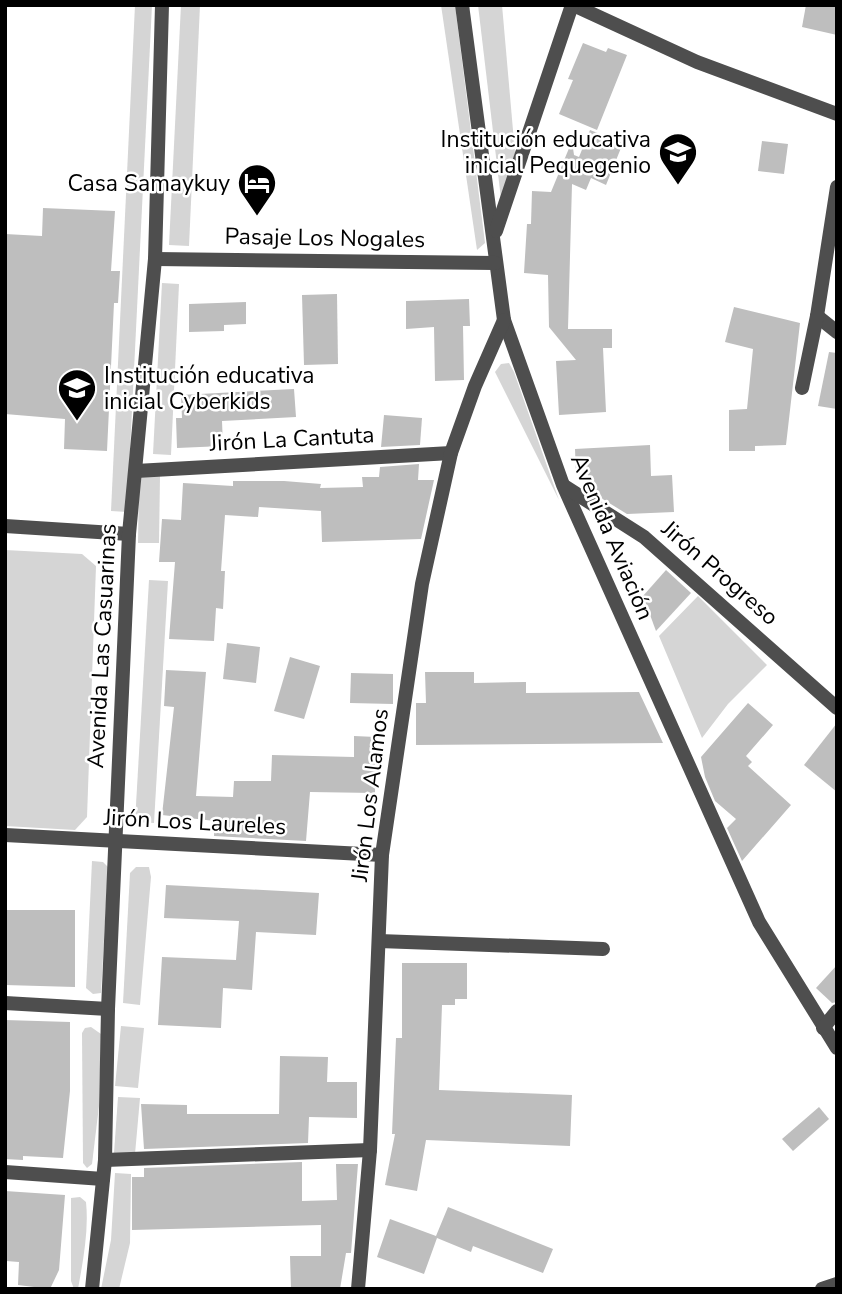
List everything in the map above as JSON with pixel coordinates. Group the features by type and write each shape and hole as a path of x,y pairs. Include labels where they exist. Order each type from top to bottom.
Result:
{"street":[{"name":"Avenida Las Casuarinas","path":"92,1289 105,1160 108,1009 129,534 155,259 162,5"},
{"name":"Avenida Aviación","path":"462,5 495,236 495,263 505,320 563,485 759,922 837,1048"},
{"path":"495,236 572,5 697,62 837,114"},
{"path":"802,388 817,316 837,187"},
{"name":"Pasaje Los Nogales","path":"155,259 495,263"},
{"path":"817,316 837,332"},
{"name":"Jirón Los Alamos","path":"358,1289 370,1150 382,855 422,584 451,453 475,386 505,320"},
{"name":"Jirón La Cantuta","path":"135,471 451,453"},
{"name":"Jirón Progreso","path":"563,485 644,537 837,708"},
{"path":"5,526 129,534"},
{"name":"Jirón Los Laureles","path":"5,835 382,855"},
{"path":"379,941 603,949"},
{"path":"5,1003 108,1009"},
{"path":"823,1028 837,1011"},
{"path":"105,1160 370,1150"},
{"path":"5,1172 103,1179"},
{"path":"822,1289 837,1284"}],"shaded area":[{"path":"135,5 152,5 127,512 111,511"},
{"path":"181,5 200,5 189,246 169,245"},
{"path":"441,5 455,5 485,243 477,250"},
{"path":"478,5 502,5 515,153 501,199"},
{"path":"162,283 179,284 171,455 153,454"},
{"path":"509,363 559,500 495,372 501,364"},
{"path":"139,476 160,476 159,543 138,543"},
{"path":"5,550 82,554 96,566 87,817 75,830 5,826"},
{"path":"149,580 168,581 154,823 135,822"},
{"path":"698,596 767,665 728,704 702,738 659,636"},
{"path":"92,861 103,862 108,867 101,993 93,994 86,988"},
{"path":"136,867 149,867 151,877 140,1005 123,1003 130,873"},
{"path":"121,1026 144,1028 138,1088 115,1086"},
{"path":"91,1027 101,1034 99,1106 92,1164 87,1168 83,1163 82,1033 85,1028"},
{"path":"118,1097 140,1098 135,1154 114,1153"},
{"path":"115,1173 131,1174 130,1243 119,1289 101,1289 111,1240"},
{"path":"80,1197 86,1202 86,1234 78,1289 74,1289 71,1281 71,1198"}],"building":[{"path":"806,5 837,5 837,35 802,27"},
{"path":"583,43 606,52 608,48 627,55 597,130 559,114 573,80 568,79"},
{"path":"590,130 623,143 606,185 591,178 586,190 572,184 568,329 612,329 612,348 603,348 606,412 559,415 556,361 576,360 549,327 548,275 524,273 527,224 531,224 532,191 551,192 572,141 574,155 579,157"},
{"path":"762,141 788,144 784,174 758,171"},
{"path":"43,208 115,211 111,271 120,271 118,303 114,303 107,451 64,449 65,419 5,414 5,234 42,236"},
{"path":"337,294 338,364 304,365 302,295"},
{"path":"469,299 470,326 463,326 464,380 435,381 434,327 406,329 406,301"},
{"path":"246,302 246,324 224,325 224,331 189,332 189,304"},
{"path":"734,307 800,323 786,445 755,446 755,451 729,451 729,410 747,409 753,349 725,342"},
{"path":"829,352 837,353 837,409 818,406"},
{"path":"294,389 296,417 222,421 223,446 177,448 176,418 182,418 181,395"},
{"path":"384,415 422,418 420,445 381,447"},
{"path":"650,445 651,476 672,475 674,512 627,514 588,490 588,475 576,475 575,449"},
{"path":"419,464 418,480 434,480 421,539 322,542 321,511 259,507 258,517 225,515 221,571 225,571 223,609 216,608 214,641 169,639 175,562 159,562 162,519 181,520 183,483 233,486 233,481 284,481 321,484 320,488 363,487 362,477 379,477 380,467"},
{"path":"666,570 691,593 656,631 643,596"},
{"path":"227,643 260,647 256,683 223,679"},
{"path":"290,657 320,666 304,719 274,711"},
{"path":"166,670 206,672 196,796 233,797 234,781 271,781 272,755 354,757 354,736 376,737 375,793 310,792 306,841 214,836 215,821 162,815 174,707 164,706"},
{"path":"425,672 474,672 474,683 526,682 526,693 639,692 663,743 416,745 416,703 426,703"},
{"path":"351,673 393,674 393,704 350,703"},
{"path":"748,703 773,725 746,756 752,762 748,766 791,805 742,861 727,828 736,819 715,801 705,777 701,757"},
{"path":"837,723 837,792 804,765"},
{"path":"166,885 319,893 316,935 256,932 252,990 223,988 221,1028 158,1025 162,957 236,960 239,921 164,918"},
{"path":"5,910 75,910 75,987 5,985"},
{"path":"402,963 467,963 467,999 455,999 455,1005 442,1005 439,1090 572,1095 570,1146 426,1140 417,1191 385,1185 395,1134 392,1134 396,1038 402,1038"},
{"path":"837,965 837,1002 832,1003 816,988"},
{"path":"5,1020 70,1022 70,1091 63,1158 23,1156 23,1160 5,1159"},
{"path":"280,1056 328,1057 327,1082 357,1082 357,1118 309,1117 308,1143 144,1149 141,1104 187,1105 187,1114 279,1114"},
{"path":"819,1107 829,1119 793,1151 782,1139"},
{"path":"302,1162 302,1201 337,1200 336,1164 358,1164 351,1253 346,1253 340,1289 291,1289 290,1256 321,1256 321,1225 132,1230 132,1177 144,1177 144,1168"},
{"path":"5,1191 65,1195 59,1270 50,1289 18,1285 19,1262 6,1261"},
{"path":"448,1207 553,1249 543,1273 473,1246 471,1252 437,1238 424,1274 377,1257 390,1219 436,1236"}],"place":[{"name":"Institución educativa inicial Pequegenio","path":"678,186"},
{"name":"Casa Samaykuy","path":"257,217"},
{"name":"Institución educativa inicial Cyberkids","path":"77,422"}]}
